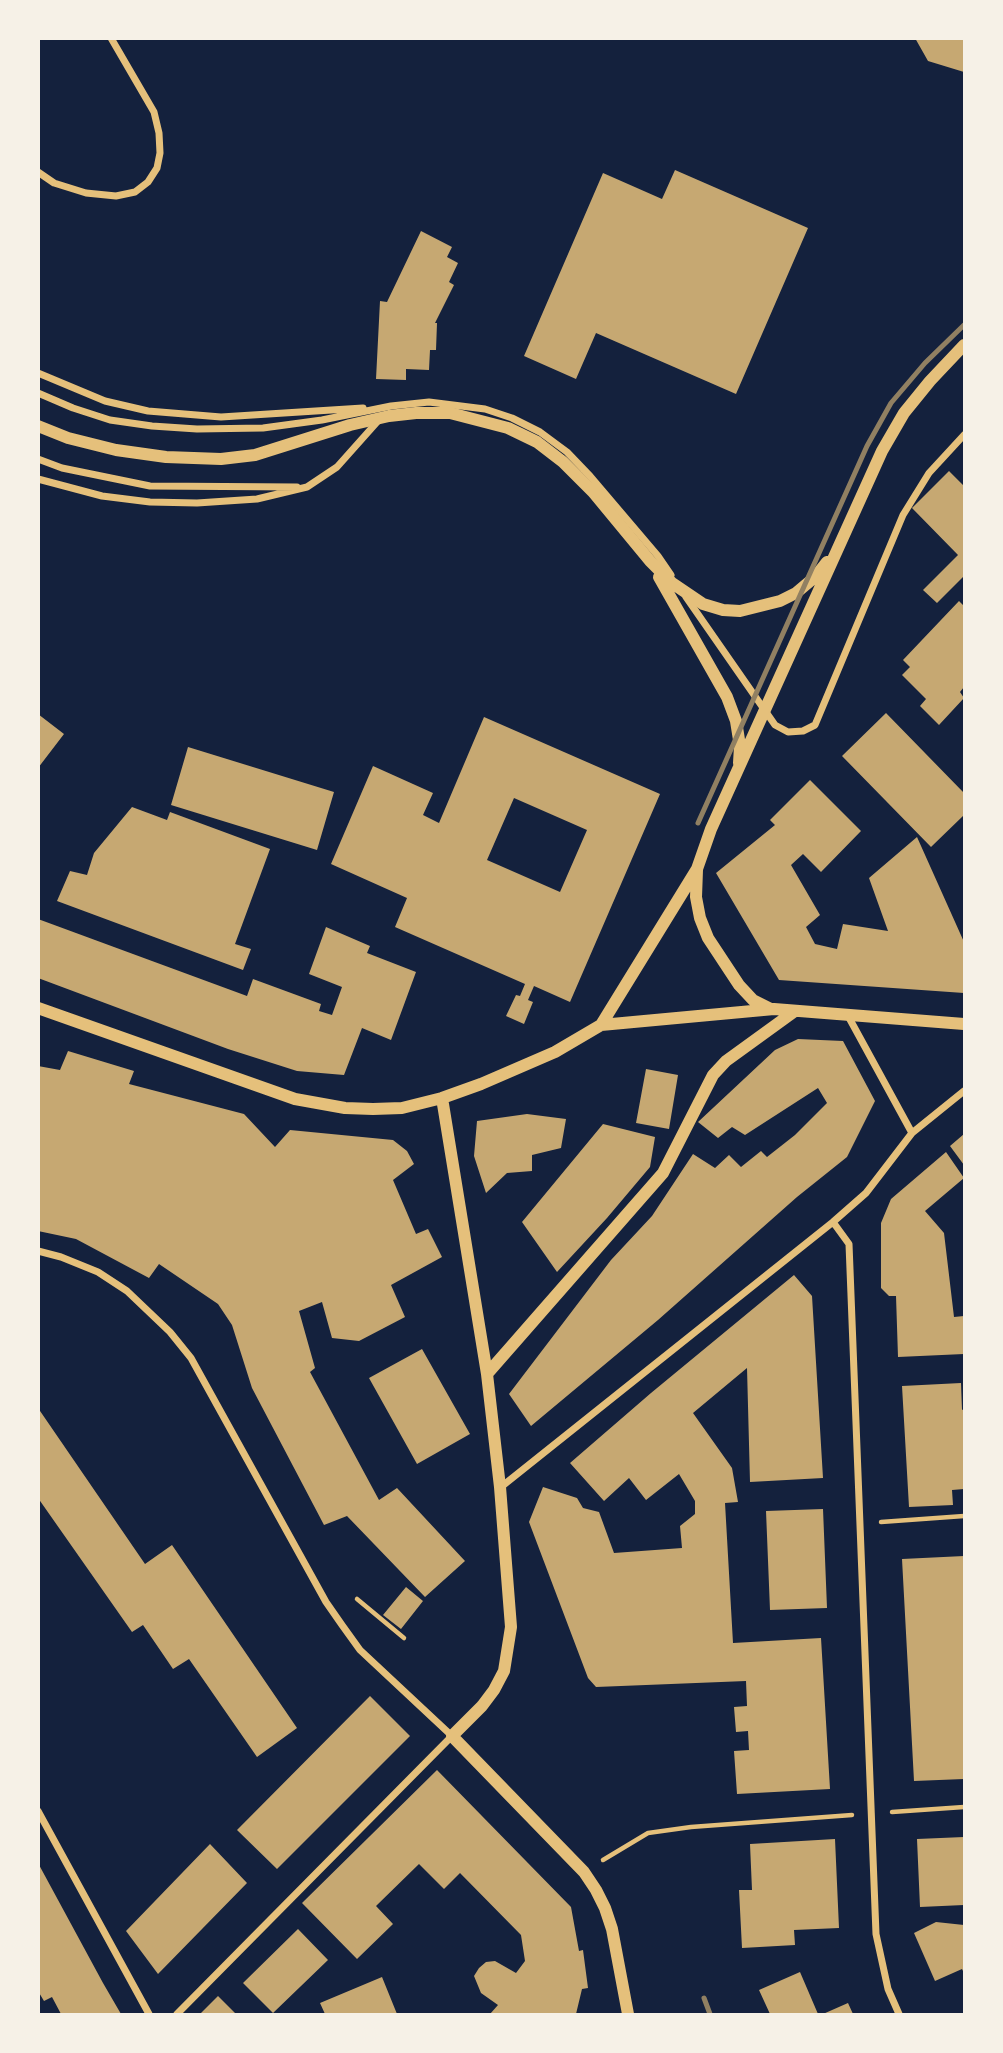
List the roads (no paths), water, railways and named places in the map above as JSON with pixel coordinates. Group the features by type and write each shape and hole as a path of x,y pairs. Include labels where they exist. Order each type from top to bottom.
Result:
{"street":[{"path":"38,172 54,183 86,193 116,196 135,192 148,182 157,168 160,153 159,133 154,112 111,38"},
{"path":"601,1026 697,869 711,829 882,452 904,413 964,345"},
{"path":"38,373 105,401 148,411 221,417 429,402 485,409 512,418 540,432 590,476 658,556 775,725 788,732 803,731 815,725 903,515 929,473 963,438"},
{"path":"38,393 110,420 197,429 263,428 322,420 391,406"},
{"path":"38,479 102,496 150,502 197,503 257,499 307,487 337,467 391,406"},
{"path":"38,426 68,438 116,450 166,457 221,459 255,455 350,425 389,416 450,413 478,419 508,428 537,442 563,462 593,492 650,561 672,583 703,604 723,610 740,611 760,607 796,593 815,577 839,548"},
{"path":"38,459 62,468 150,486 307,487"},
{"path":"650,561 727,697 736,721 740,746 739,770"},
{"path":"697,869 696,897 708,938 739,985 753,1000 772,1009"},
{"path":"38,1008 295,1098 345,1108 373,1109 402,1108 442,1098 555,1052 601,1026 772,1009 964,1024"},
{"path":"487,1374 663,1173 713,1075 726,1060 795,1011"},
{"path":"847,1014 912,1133"},
{"path":"500,1487 833,1222 866,1193 912,1133 964,1091"},
{"path":"177,2014 482,1706 504,1671 511,1627 500,1487 487,1374 442,1098"},
{"path":"833,1222 849,1244 876,1934 888,1989 899,2014"},
{"path":"38,1251 97,1272 127,1290 170,1332 191,1358 326,1602 360,1650 452,1736 584,1872 605,1908 628,2014"},
{"path":"38,1811 149,2014"}],"railway":[{"path":"698,823 867,446 891,403 925,363 964,325"},
{"path":"704,1998 710,2014"}]}
